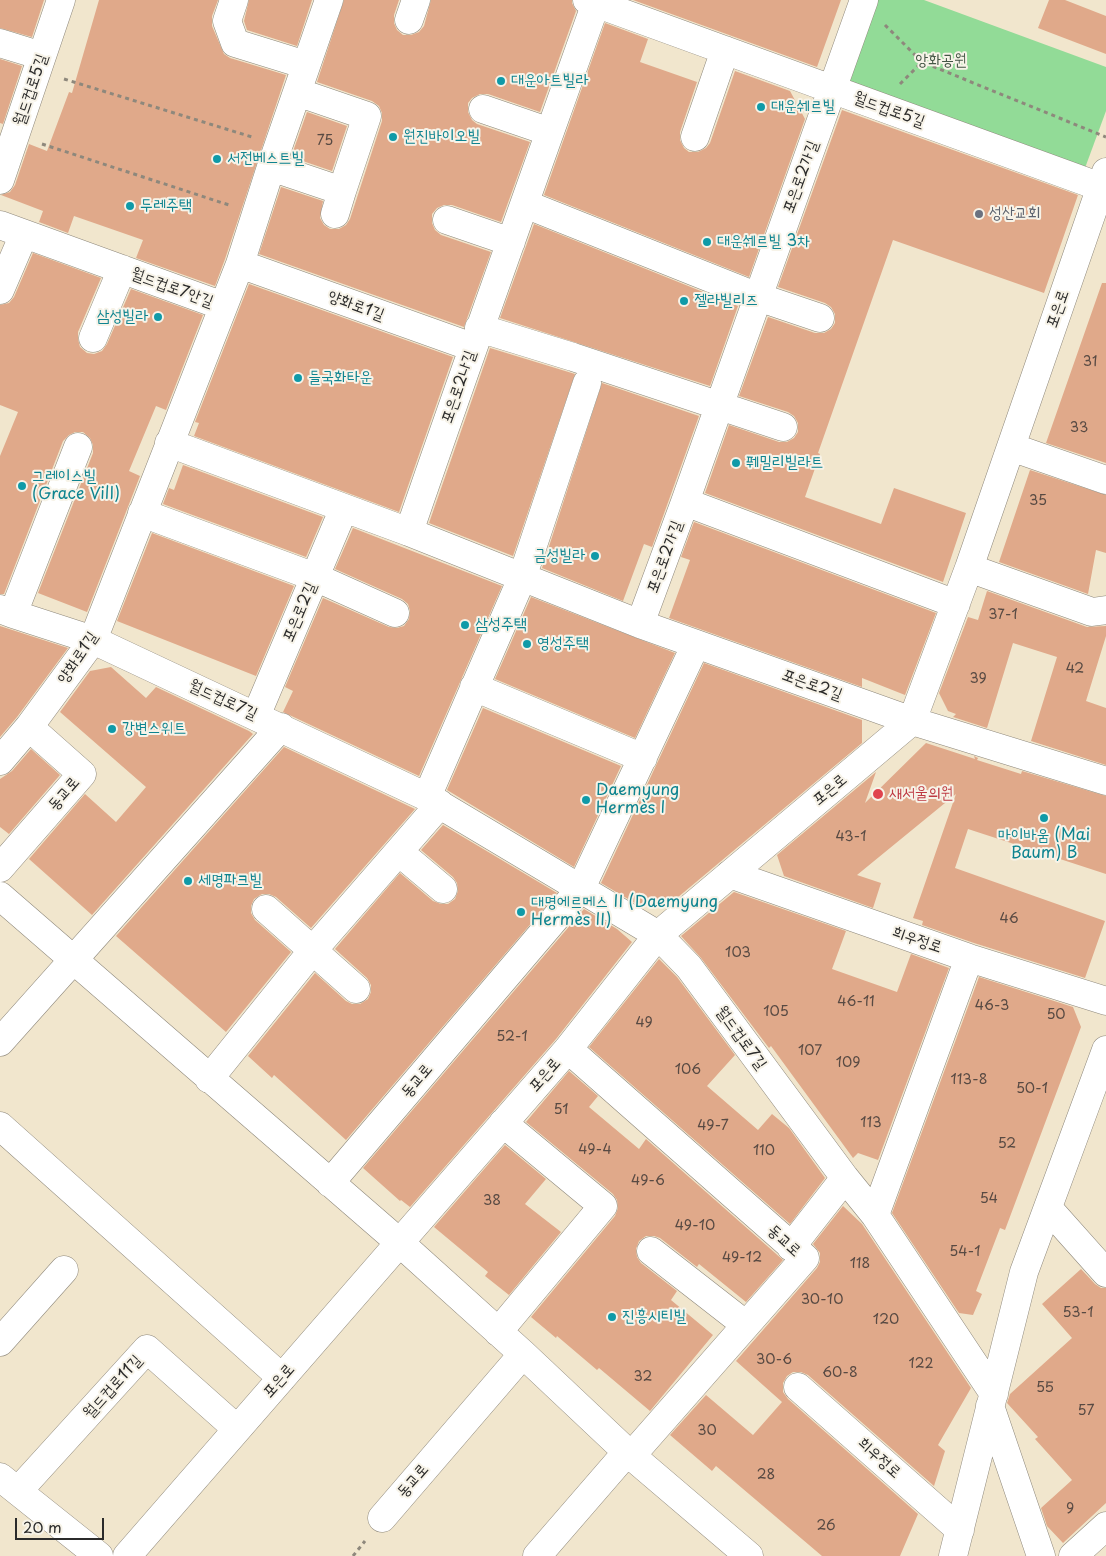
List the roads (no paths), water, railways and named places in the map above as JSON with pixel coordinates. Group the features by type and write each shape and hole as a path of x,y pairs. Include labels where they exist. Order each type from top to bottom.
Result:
{"street":[{"name":"월드컵로5길","path":"0,180 61,0"},
{"path":"234,0 227,21 235,43 306,65"},
{"name":"양화로1길","path":"11,739 93,640 240,264 274,156 329,0"},
{"name":"월드컵로5길","path":"593,1 832,89 1104,182"},
{"name":"포은로2나길","path":"409,532 550,132 593,1"},
{"name":"포은로2가길","path":"640,624 686,502 864,2"},
{"path":"0,43 40,63"},
{"path":"695,137 725,50"},
{"path":"274,156 338,203 367,116 297,92"},
{"path":"482,109 550,132"},
{"name":"포은로","path":"126,1556 568,1049 658,935 912,721 969,568 1104,182"},
{"path":"525,204 758,297 820,318"},
{"path":"447,220 511,242"},
{"name":"월드컵로7안길","path":"0,290 12,230 223,306"},
{"name":"양화로1길","path":"240,264 476,338 573,357 720,406"},
{"name":"월드컵로7안길","path":"93,338 122,269"},
{"path":"209,1079 313,950 399,852 434,801 474,687 522,578 587,383"},
{"path":"720,406 783,427"},
{"name":"포은로2길","path":"170,442 409,532 640,624 912,721 1106,781"},
{"name":"월드컵로7길","path":"78,446 7,611 93,640 281,727 434,801 658,935 690,967 845,1178 875,1215 992,1400"},
{"path":"1011,447 1106,480"},
{"path":"686,502 956,604"},
{"name":"포은로2길","path":"256,716 344,508"},
{"path":"142,513 315,577 395,613"},
{"path":"969,568 1092,612 1106,610"},
{"path":"581,888 696,644"},
{"path":"474,687 643,758"},
{"path":"0,1042 72,959 281,727"},
{"name":"동교로","path":"0,868 82,774 11,739"},
{"path":"399,852 443,889"},
{"name":"희우정로","path":"730,874 968,958 1106,1001"},
{"name":"동교로","path":"330,1183 581,888"},
{"path":"0,896 400,1243 523,1354 629,1454 741,1553"},
{"path":"266,909 356,989"},
{"path":"875,1215 968,958"},
{"name":"동교로","path":"537,1556 805,1258 568,1049"},
{"path":"953,1556 1024,1272 1104,1061"},
{"path":"498,1332 603,1206 503,1123"},
{"path":"0,1126 282,1378"},
{"path":"791,1246 845,1178"},
{"path":"1048,1208 1106,1273"},
{"path":"651,1252 746,1325"},
{"path":"0,1342 64,1270"},
{"name":"월드컵로11길","path":"99,1556 9,1484 147,1349 237,1429"},
{"name":"동교로","path":"382,1518 523,1354"},
{"name":"희우정로","path":"798,1387 960,1530"},
{"path":"992,1400 1042,1556"},
{"path":"1073,1556 1106,1526"}],"place":[{"name":"대운아트빌라","path":"501,81"},
{"name":"대운쉐르빌","path":"761,107"},
{"name":"원진바이오빌","path":"393,137"},
{"name":"서전베스트빌","path":"217,159"},
{"name":"두레주택","path":"130,206"},
{"name":"성산교회","path":"979,214"},
{"name":"대운쉐르빌 3차","path":"707,242"},
{"name":"젤라빌리즈","path":"684,301"},
{"name":"삼성빌라","path":"158,317"},
{"name":"들국화타운","path":"298,378"},
{"name":"풰밀리빌라트","path":"736,463"},
{"name":"그레이스빌 (Grace Vill)","path":"22,486"},
{"name":"금성빌라","path":"595,556"},
{"name":"삼성주택","path":"465,625"},
{"name":"영성주택","path":"527,644"},
{"name":"강변스위트","path":"112,729"},
{"name":"새서울의원","path":"878,794"},
{"name":"Daemyung Hermès I","path":"586,800"},
{"name":"마이바움 (Mai Baum) B","path":"1044,818"},
{"name":"세명파크빌","path":"188,881"},
{"name":"대명에르메스 II (Daemyung Hermès II)","path":"521,912"},
{"name":"진흥시티빌","path":"612,1317"}],"park label":[{"name":"앙화공원","path":"941,61"}]}
